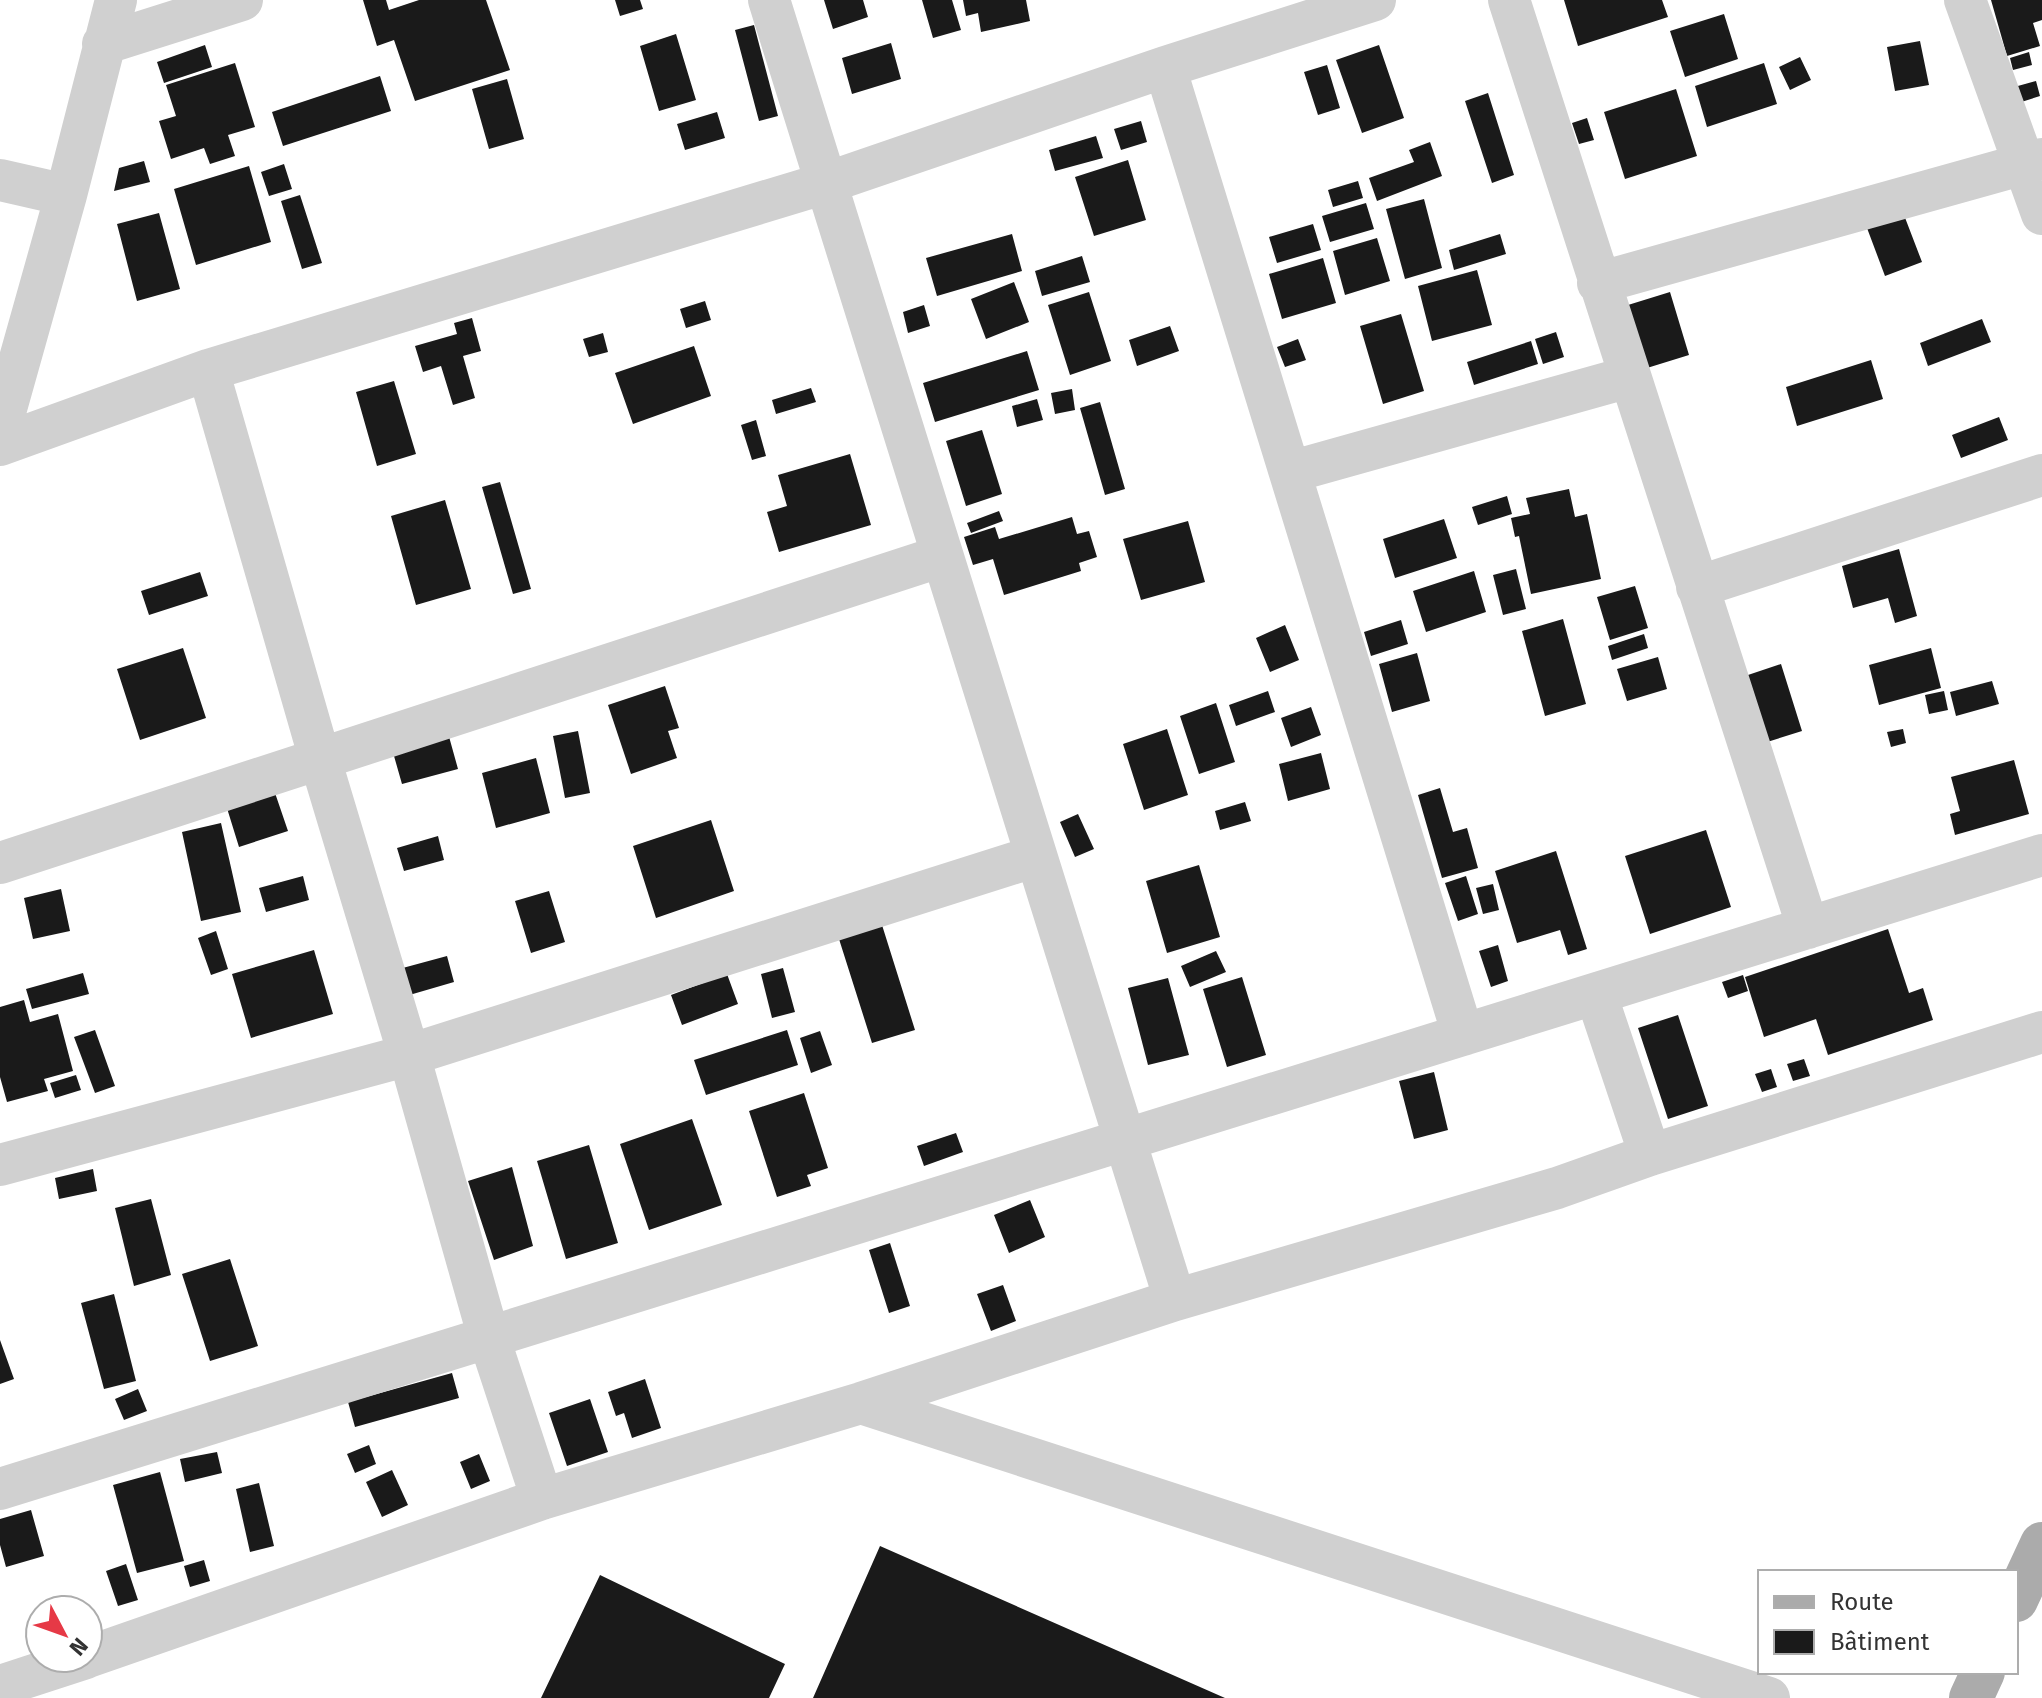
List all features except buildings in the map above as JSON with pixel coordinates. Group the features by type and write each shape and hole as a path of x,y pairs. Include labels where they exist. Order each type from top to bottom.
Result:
{"main road":[{"path":"2018,1596 2042,1544"},
{"path":"1971,1698 1982,1674"}],"street":[{"path":"0,430 66,195 116,0"},
{"path":"103,44 242,0"},
{"path":"769,0 1175,1300"},
{"path":"0,445 208,370 826,183 1165,67 1375,0"},
{"path":"1509,0 1808,928"},
{"path":"1965,0 2033,162 2042,214"},
{"path":"1165,67 1463,1035"},
{"path":"1598,283 2033,162"},
{"path":"0,180 66,195"},
{"path":"208,370 489,1338 542,1499"},
{"path":"1290,472 1629,377"},
{"path":"1697,587 2042,475"},
{"path":"0,863 942,556"},
{"path":"0,1489 2042,855"},
{"path":"0,1165 409,1055 1036,856"},
{"path":"1596,994 1650,1155"},
{"path":"104,1652 542,1499 861,1403 1175,1300 1557,1188 1650,1155 2042,1032"},
{"path":"861,1403 1769,1698"},
{"path":"24,1686 51,1674"}]}
